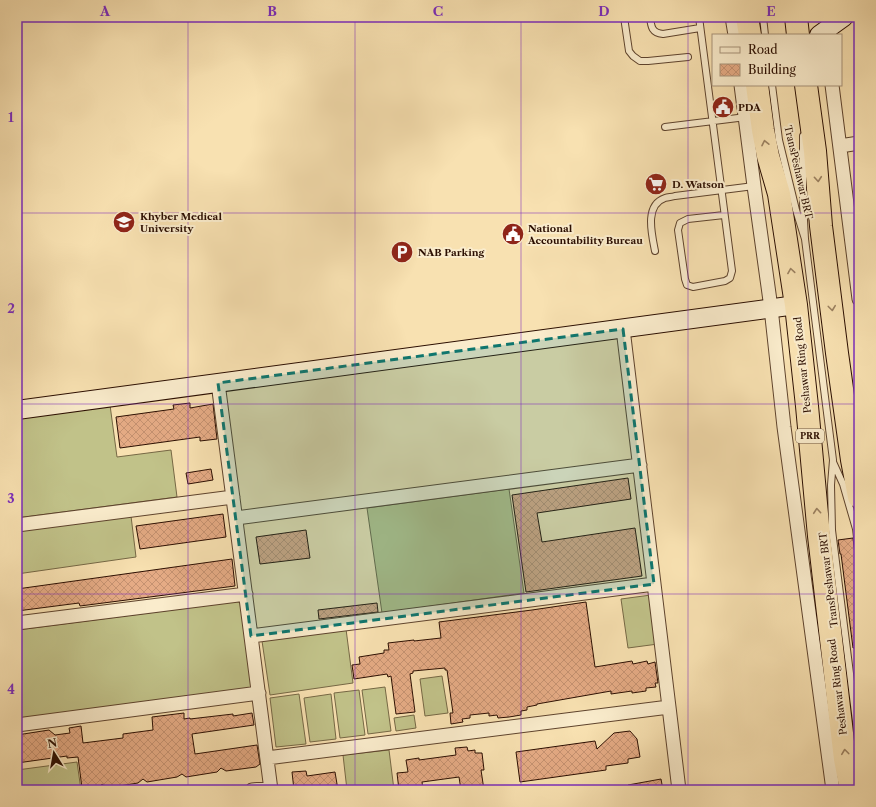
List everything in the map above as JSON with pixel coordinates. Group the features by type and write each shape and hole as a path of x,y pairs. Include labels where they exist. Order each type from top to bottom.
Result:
{"highway":[{"path":"747,17 750,34"},
{"path":"796,17 798,34"},
{"name":"Peshawar Ring Road","path":"757,86 768,156 779,194 796,305 819,536 845,759 851,790"},
{"path":"806,86 815,151 821,226 836,345 852,460 859,497"}],"street":[{"path":"732,17 735,34"},
{"path":"823,33 844,17"},
{"path":"741,86 771,308 785,435 833,790"},
{"path":"832,86 857,269 859,299"},
{"path":"840,146 859,144"},
{"path":"17,410 796,305"},
{"path":"622,329 670,707 679,790"},
{"path":"218,383 271,789 252,790"},
{"path":"236,518 640,465"},
{"path":"17,525 233,497"},
{"path":"251,636 654,584"},
{"path":"17,623 246,594"},
{"path":"17,725 259,693"},
{"path":"267,758 670,707"}],"lane":[{"path":"624,17 629,51 640,61 688,57"},
{"path":"650,17 654,32 658,34 700,28"},
{"path":"699,17 732,271 730,278 725,281 693,286 687,284 678,230 680,223 688,219 724,215"},
{"path":"763,17 765,34"},
{"name":"TransPeshawar BRT","path":"772,86 779,140 796,210 805,239"},
{"path":"665,127 746,117"},
{"name":"TransPeshawar BRT","path":"802,132 805,239 833,460 831,485 832,530 859,745"},
{"path":"654,251 651,222 652,211 657,202 664,198 754,186"},
{"name":"TransPeshawar BRT","path":"833,460 843,484 856,529 859,554"}],"highlighted area":[{"path":"623,329 654,584 251,636 218,383"}],"green space":[{"path":"110,405 117,457 171,450 177,497 17,518 17,418"},
{"path":"509,489 524,593 382,613 367,508"},
{"path":"131,516 136,557 17,574 17,531"},
{"path":"651,595 658,644 628,648 621,599"},
{"path":"240,601 252,689 17,719 17,630"},
{"path":"346,629 353,683 270,695 262,641"},
{"path":"442,676 448,713 425,716 420,679"},
{"path":"385,687 391,731 368,734 362,690"},
{"path":"359,690 365,735 340,738 334,693"},
{"path":"299,694 306,744 276,747 270,698"},
{"path":"331,694 336,739 310,742 304,698"},
{"path":"414,715 416,728 396,731 394,718"},
{"path":"389,750 394,790 347,790 343,755"},
{"path":"77,762 81,790 17,790 17,770"}],"building":[{"path":"190,403 190,408 213,404 217,439 200,441 200,437 120,448 116,417 174,409 173,405"},
{"path":"211,469 213,480 188,484 186,473"},
{"path":"628,478 631,499 537,513 542,542 635,528 642,576 526,592 512,495"},
{"path":"223,514 226,537 140,549 136,526"},
{"path":"306,530 310,558 260,564 256,537"},
{"path":"853,538 859,586 859,647 853,648 838,540"},
{"path":"232,559 235,586 80,606 79,603 17,611 17,589"},
{"path":"586,602 595,667 632,661 633,664 647,661 648,664 655,662 658,683 655,683 656,687 646,688 646,691 632,693 632,691 611,694 611,691 537,704 527,707 527,710 521,711 521,715 509,717 498,718 497,715 489,716 489,713 470,715 470,718 462,719 463,722 451,724 450,713 453,713 447,670 445,670 445,668 413,671 413,673 410,674 415,712 396,714 391,676 388,677 387,674 354,679 352,665 360,664 359,657 384,653 384,650 389,650 388,643 441,638 439,622"},
{"path":"377,603 378,612 319,619 318,610"},
{"path":"184,713 184,719 190,719 252,713 254,725 192,734 195,754 257,745 260,764 256,767 226,771 221,768 217,772 186,777 182,774 177,777 147,782 143,779 138,783 107,788 102,784 99,788 89,790 89,787 82,788 78,757 67,758 67,756 17,763 17,735 49,730 55,735 70,733 69,728 81,726 83,743 123,738 123,734 153,730 152,717"},
{"path":"630,731 637,739 640,757 628,759 628,763 606,766 606,770 520,782 516,752 595,741 597,749 614,733"},
{"path":"467,747 468,751 475,750 475,753 482,753 484,770 481,770 484,790 461,790 459,777 422,782 423,790 399,790 397,773 408,772 406,760 419,758 419,760 456,755 455,748"},
{"path":"306,771 307,776 335,772 338,790 294,790 292,772"},
{"path":"661,779 663,790 629,790 628,785"}],"place":[{"name":"PDA","path":"723,107"},
{"name":"D. Watson","path":"656,184"},
{"name":"Khyber Medical University","path":"124,222"},
{"name":"National Accountability Bureau","path":"513,234"},
{"name":"NAB Parking","path":"402,252"}]}
